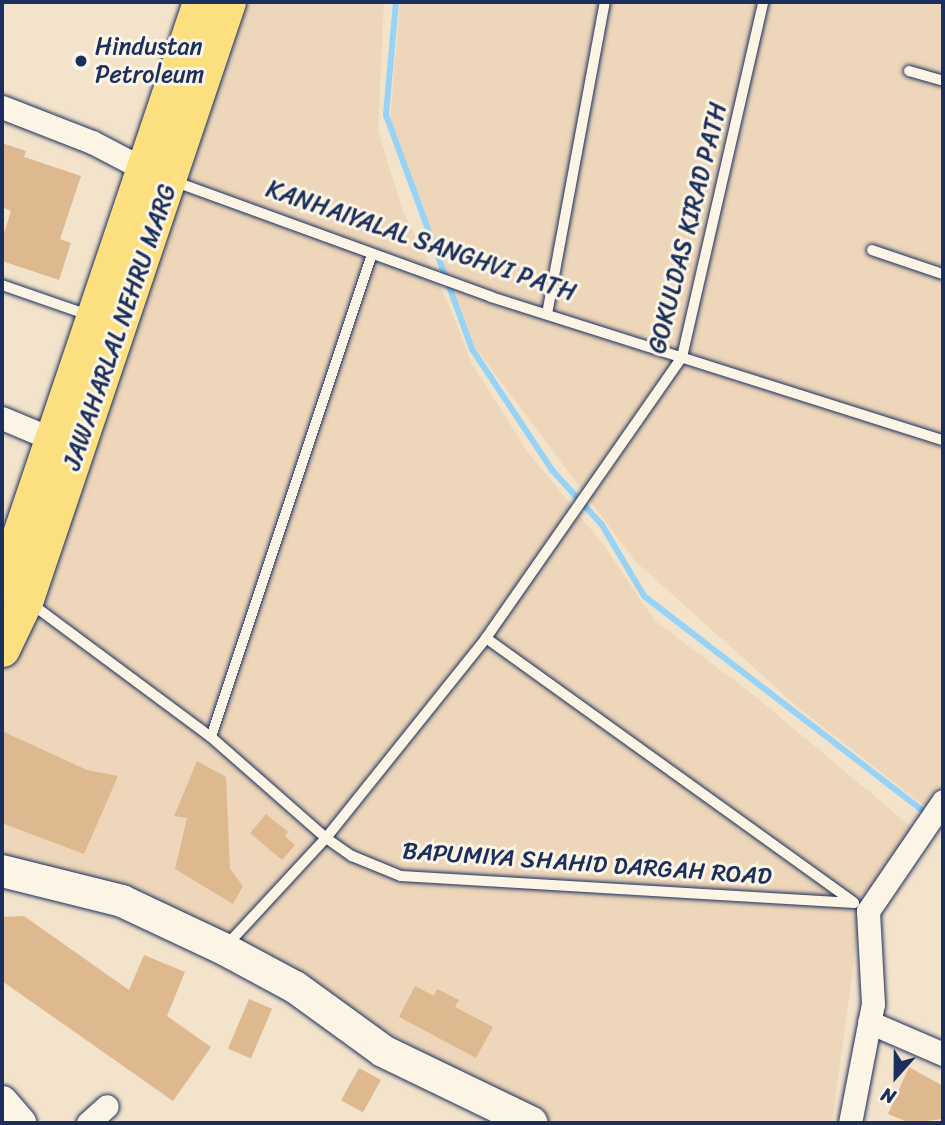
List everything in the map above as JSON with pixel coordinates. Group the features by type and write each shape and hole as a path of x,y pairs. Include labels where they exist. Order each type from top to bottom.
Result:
{"main road":[{"name":"JAWAHARLAL NEHRU MARG","path":"8,587 157,176 201,2"},
{"name":"JAWAHARLAL NEHRU MARG","path":"2,649 8,587 52,439 94,317 157,176 228,2"}],"street":[{"path":"2,107 92,142 157,176"},
{"path":"2,418 52,439"},
{"path":"850,1123 873,1004 861,907 943,801"},
{"path":"2,871 122,901 223,949 295,987 383,1051 532,1123"},
{"path":"869,1022 943,1054"},
{"path":"898,1034 943,1042"},
{"path":"2,1102 20,1123"},
{"path":"88,1123 107,1106"}],"lane":[{"path":"547,314 605,2"},
{"name":"GOKULDAS KIRAD PATH","path":"223,949 326,838 486,638 565,531 682,357 763,2"},
{"path":"909,71 943,81"},
{"name":"KANHAIYALAL SANGHVI PATH","path":"157,176 491,297 943,440"},
{"path":"872,250 943,274"},
{"path":"211,737 372,254"},
{"path":"2,285 94,317"},
{"name":"BAPUMIYA SHAHID DARGAH ROAD","path":"8,587 211,737 326,838 352,856 401,876 861,907"},
{"path":"486,638 861,907"}],"shaded area":[{"path":"238,2 384,2 378,130 402,209 449,305 472,364 527,451 602,543 655,621 751,693 915,830 862,901 832,1123 550,1123 198,926 2,862 2,668"},
{"path":"400,2 943,2 943,793 927,808 800,709 635,561 475,347 390,121"}],"building":[{"path":"2,143 26,151 24,157 81,176 60,239 71,243 59,280 2,261 2,239 11,211 2,207"},
{"path":"2,731 87,770 118,776 84,854 2,823"},
{"path":"197,761 226,777 230,869 243,886 233,904 175,869 187,818 174,816"},
{"path":"266,814 288,832 285,836 295,845 282,860 250,833"},
{"path":"24,916 129,990 144,955 185,972 167,1016 211,1047 173,1101 2,981 2,917"},
{"path":"415,986 434,996 437,989 459,1000 455,1007 493,1027 476,1058 399,1017"},
{"path":"249,999 272,1009 251,1058 228,1049"},
{"path":"909,1067 943,1086 943,1119 910,1123 888,1114"},
{"path":"359,1068 381,1080 363,1112 341,1100"}],"waterway":[{"path":"396,2 386,115 472,349 552,470 602,525 644,596 928,815"}],"place":[{"name":"Hindustan Petroleum","path":"81,61"}]}
